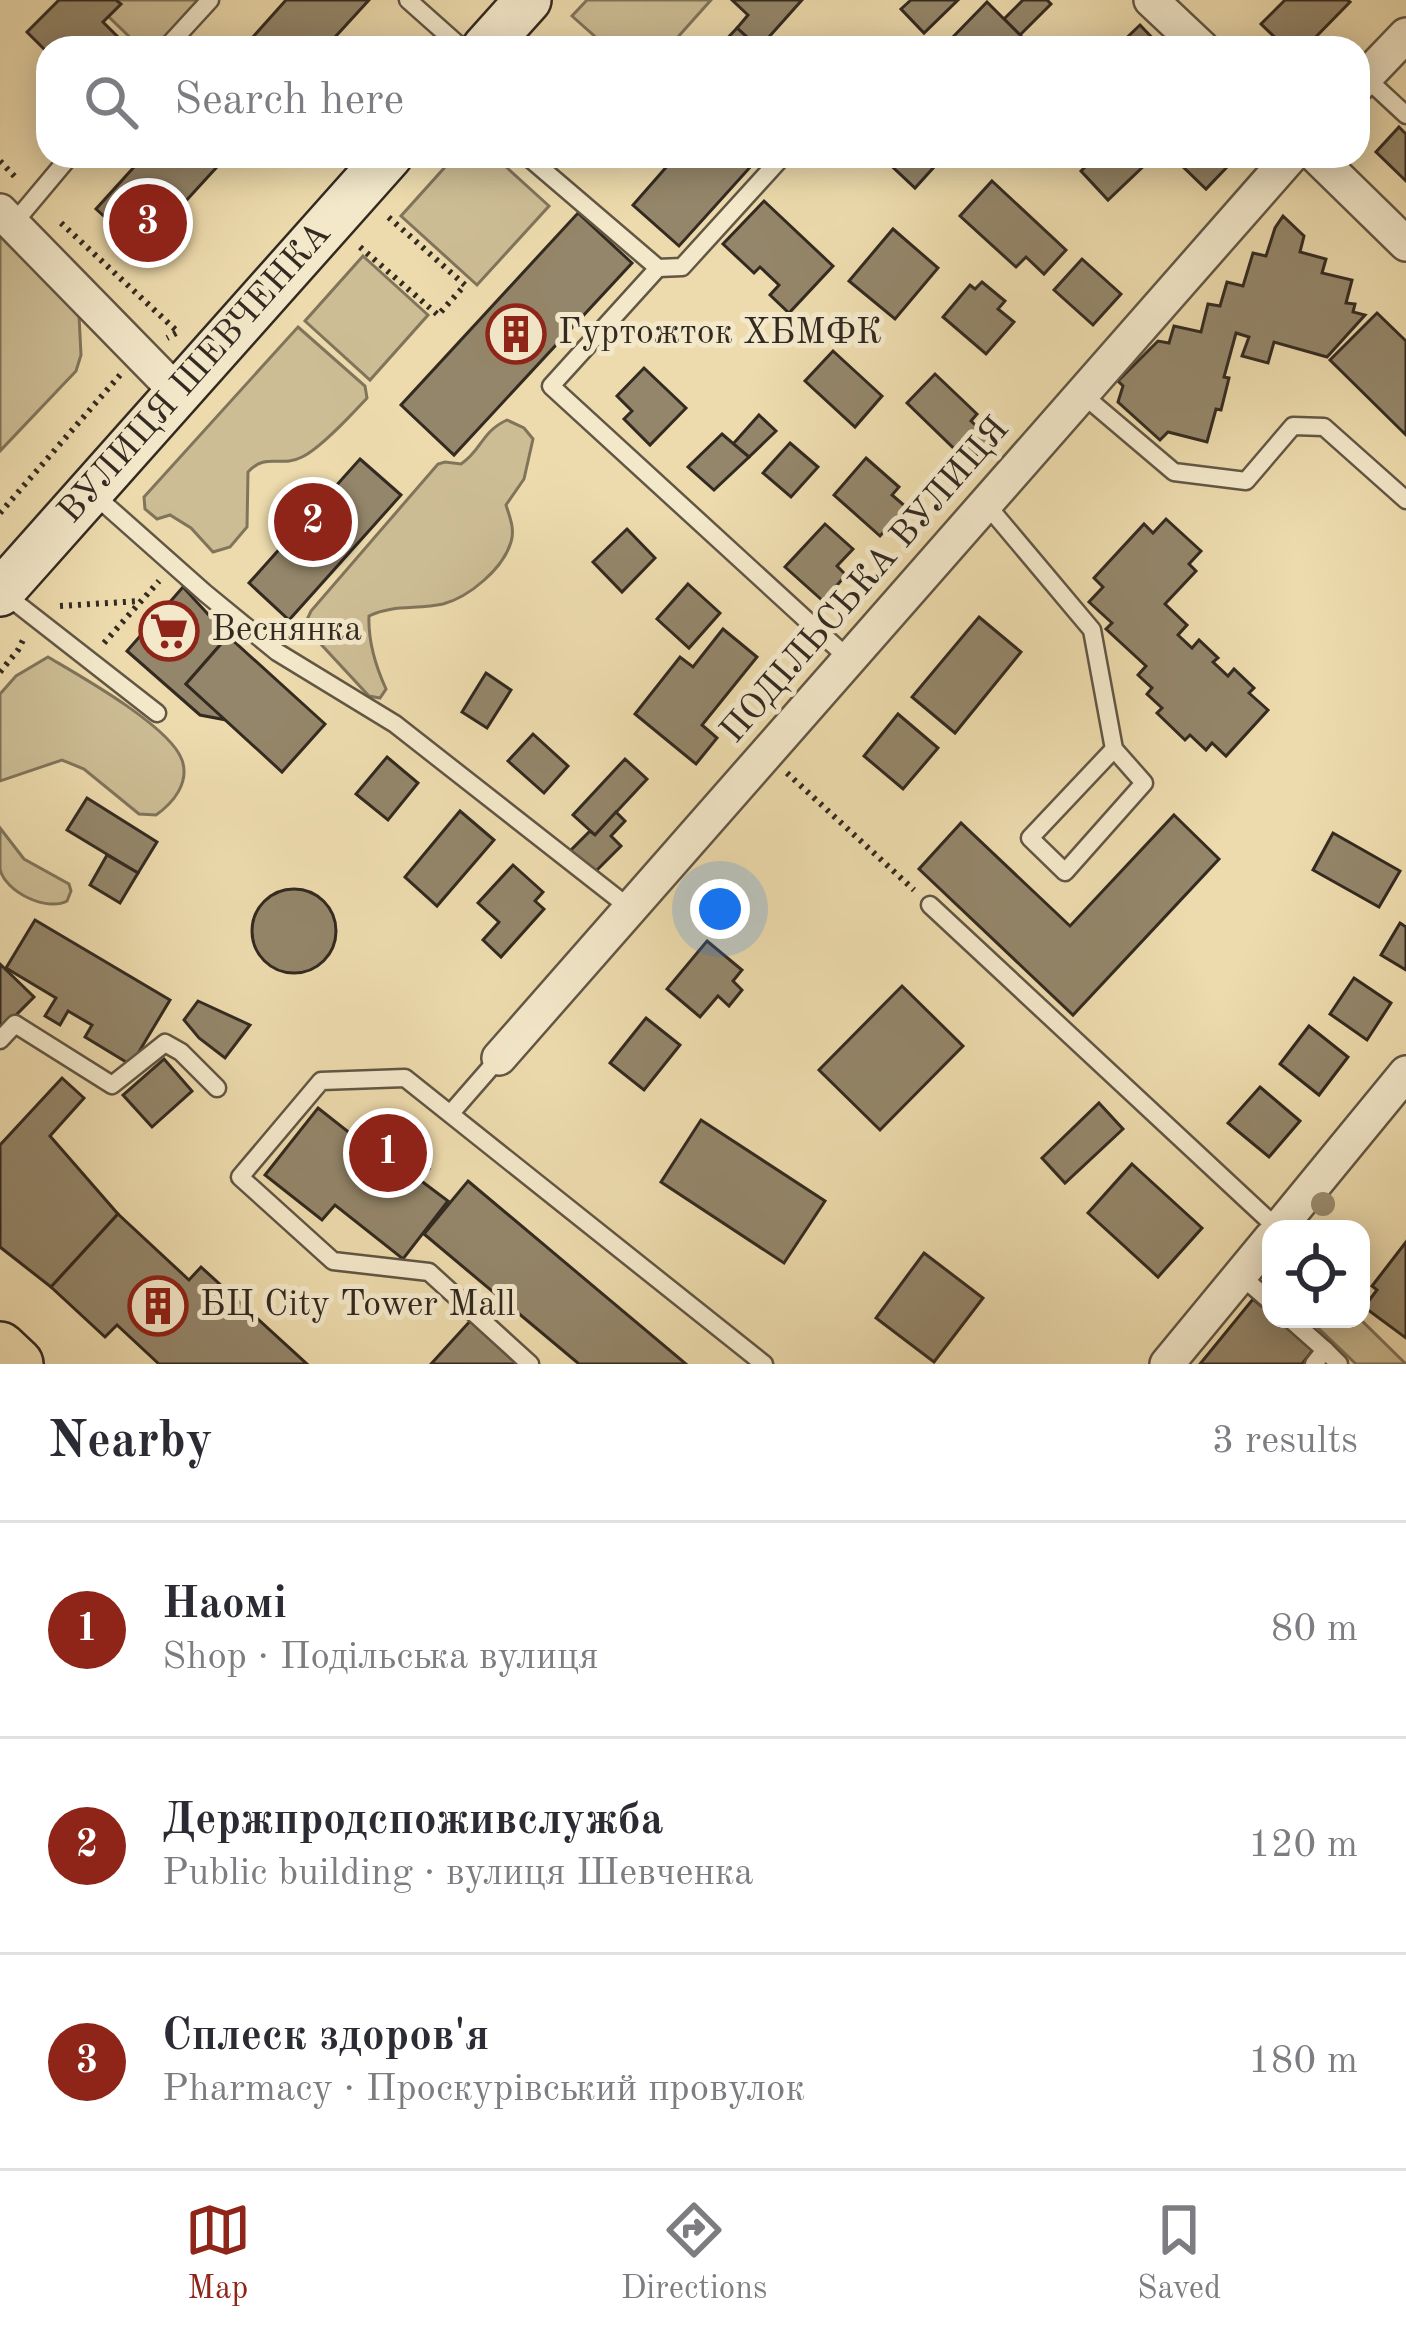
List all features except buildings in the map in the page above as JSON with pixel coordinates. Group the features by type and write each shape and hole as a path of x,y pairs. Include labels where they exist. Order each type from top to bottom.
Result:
{"main road":[{"path":"496,36 528,0"},
{"name":"ВУЛИЦЯ ШЕВЧЕНКА","path":"1,592 378,168"},
{"path":"0,1348 17,1364"}],"street":[{"path":"1151,0 1189,36"},
{"path":"1370,73 1406,36"},
{"name":"ПОДІЛЬСЬКА ВУЛИЦЯ","path":"499,1058 1280,168"},
{"path":"1328,168 1406,244"},
{"path":"6,218 178,393"},
{"path":"1286,1220 1405,1078"},
{"path":"1167,1364 1262,1249"}],"lane":[{"path":"177,36 210,0"},
{"path":"408,0 448,36"},
{"path":"1370,87 1406,115"},
{"path":"6,218 58,168"},
{"path":"541,168 658,268 682,267 772,168"},
{"path":"658,268 551,386 849,659"},
{"path":"1082,394 1174,472 1246,481 1293,426 1324,427 1406,500"},
{"path":"93,489 277,652 394,724 631,909"},
{"path":"986,504 1092,630 1114,749 1144,783 1065,872 1030,838 1114,749"},
{"path":"1,592 157,712"},
{"path":"930,905 1268,1220"},
{"path":"0,1040 15,1024 112,1085 164,1043 181,1052 217,1088"},
{"path":"451,1113 499,1058"},
{"path":"530,1364 429,1272 333,1261 240,1177 321,1081 405,1078 764,1364"},
{"path":"1240,1275 1262,1294"},
{"path":"1297,1328 1319,1357 1339,1364"}],"path":[{"path":"350,238 438,315 465,286 378,208"},
{"path":"0,513 139,353"},
{"path":"89,659 173,564"},
{"path":"43,622 59,606 140,602"},
{"path":"766,754 930,905"}],"shaded area":[{"path":"113,0 200,0 168,36 129,36 108,16"},
{"path":"587,0 711,0 679,36 594,36 572,16"},
{"path":"444,168 507,168 549,206 477,285 401,216"},
{"path":"0,227 79,315 81,355 76,371 0,451"},
{"path":"363,256 428,315 370,380 305,321"},
{"path":"298,327 365,386 367,398 310,453 294,460 261,463 248,472 247,527 230,547 213,552 191,528 170,515 157,519 145,509 144,497"},
{"path":"507,420 533,439 524,479 506,505 512,533 507,552 484,580 453,600 369,616 373,653 386,689 380,698 369,696 304,626 311,611 438,464 461,464"},
{"path":"48,657 122,703 174,747 184,768 182,784 156,815 139,814 84,769 62,760 0,781 0,694 16,676"},
{"path":"0,828 24,859 69,884 67,901 38,902 10,885 0,869"},
{"path":"1318,1328 1369,1328 1406,1364 1356,1364"}],"place":[{"name":"Сплеск здоров'я","path":"148,223"},
{"name":"Гуртожток ХБМФК","path":"516,334"},
{"name":"Держпродспоживслужба","path":"313,522"},
{"name":"Веснянка","path":"169,631"},
{"name":"Наомі","path":"388,1153"},
{"name":"БЦ City Tower Mall","path":"158,1306"}]}
